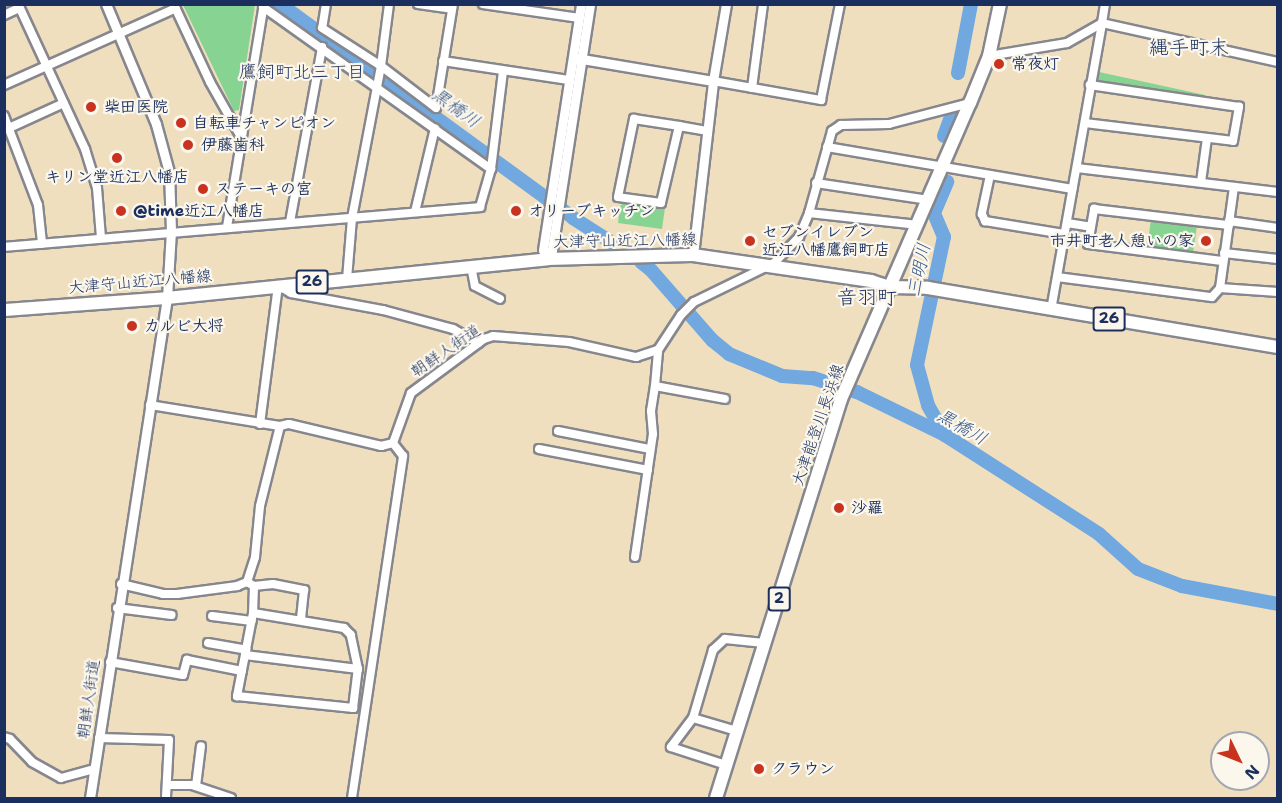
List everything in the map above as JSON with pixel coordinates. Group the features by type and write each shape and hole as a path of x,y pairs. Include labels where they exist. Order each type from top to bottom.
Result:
{"main road":[{"name":"大津能登川長浜線","path":"716,798 841,399 943,167 960,106 989,56 998,5"},
{"name":"大津守山近江八幡線","path":"4,310 167,298 548,259 693,255 871,281 889,286 934,289 1278,347"}],"street":[{"name":"朝鮮人街道","path":"90,798 117,608 167,298 171,231 169,172 156,124 106,4"},
{"path":"326,4 322,28 381,66 436,108 452,7 418,4"},
{"path":"347,279 352,218 381,66 389,4"},
{"path":"483,4 579,18"},
{"path":"557,192 569,81 577,58 581,4"},
{"path":"548,259 543,250 553,215 577,58 590,4"},
{"path":"693,255 713,81 726,4"},
{"path":"752,88 763,4"},
{"path":"577,58 821,100 840,4"},
{"path":"1051,310 1105,4"},
{"path":"4,15 18,6 85,149 97,188 101,238"},
{"path":"4,85 47,68 175,6 210,82 242,137"},
{"path":"227,227 264,6 491,169"},
{"path":"989,56 1067,43 1102,23 1278,62"},
{"path":"290,222 322,47"},
{"path":"442,62 569,81"},
{"path":"4,247 171,231 480,207 491,169 502,71"},
{"path":"1085,123 1233,141 1239,107 1090,85"},
{"path":"9,128 64,103"},
{"path":"635,557 653,434 651,411 658,350 681,315 694,302 782,257 799,237 810,213 816,183 832,131 841,125 889,124 960,106"},
{"path":"4,116 38,205 42,244"},
{"path":"679,126 662,203 618,197 634,118 679,126 707,131"},
{"path":"415,212 435,128"},
{"path":"1201,182 1207,138"},
{"path":"827,147 1072,189"},
{"path":"1077,168 1278,192"},
{"path":"990,175 982,214 985,220 1064,234"},
{"path":"816,183 928,200"},
{"path":"1057,277 1212,297 1220,288 1234,187"},
{"path":"1278,228 1094,209 1088,244 1223,257 1278,259"},
{"path":"810,213 918,225"},
{"path":"1067,223 1091,227"},
{"path":"471,266 475,286 500,299"},
{"path":"260,424 278,285 291,294 383,309 453,329 478,343"},
{"path":"1220,288 1278,292"},
{"name":"朝鮮人街道","path":"393,443 411,393 478,343 494,336 569,342 636,357 658,350"},
{"path":"655,386 725,399"},
{"path":"150,405 260,424 280,426 289,424 381,446 393,443 403,456 352,798"},
{"path":"212,616 253,617 301,619 344,628 351,635 358,669 353,708 237,696 253,617 250,584 260,506 280,426"},
{"path":"558,431 650,449"},
{"path":"539,449 648,470"},
{"path":"121,584 163,594 250,584 273,584 304,591 301,619"},
{"path":"117,608 172,615"},
{"path":"726,765 671,747 693,718 713,650 725,639 764,643"},
{"path":"208,643 245,652 358,669"},
{"path":"110,662 183,675 187,660 242,671"},
{"path":"693,718 737,731"},
{"path":"4,737 10,739 32,762 62,778 94,769"},
{"path":"99,738 169,740 169,785 166,798"},
{"path":"196,786 201,746"},
{"path":"169,785 196,786 231,798"}],"green space":[{"path":"183,5 255,5 239,110 234,111"},
{"path":"1099,72 1205,95 1205,97 1099,84 1097,81"},
{"path":"625,202 665,208 662,229 618,223 620,206"},
{"path":"1151,219 1197,225 1193,254 1147,248"}],"waterway":[{"name":"黒橋川","path":"280,4 573,218 611,242"},
{"name":"三明川","path":"958,73 971,4"},
{"name":"三明川","path":"944,136 953,111"},
{"name":"三明川","path":"945,435 928,405 917,365 944,237 934,213 947,182"},
{"name":"黒橋川","path":"641,262 651,270 712,340 729,354 782,376 813,378 857,392 945,435 1099,534 1138,569 1182,586 1278,604"}],"place":[{"name":"常夜灯","path":"999,64"},
{"name":"柴田医院","path":"91,107"},
{"name":"自転車チャンピオン","path":"181,123"},
{"name":"伊藤歯科","path":"188,145"},
{"name":"キリン堂近江八幡店","path":"117,158"},
{"name":"ステーキの宮","path":"203,189"},
{"name":"@time近江八幡店","path":"121,211"},
{"name":"オリーブキッチン","path":"516,211"},
{"name":"セブンイレブン 近江八幡鷹飼町店","path":"750,241"},
{"name":"市井町老人憩いの家","path":"1206,241"},
{"name":"カルビ大将","path":"132,326"},
{"name":"沙羅","path":"839,508"},
{"name":"クラウン","path":"759,769"}],"district":[{"name":"縄手町末","path":"1189,47"},
{"name":"鷹飼町北三丁目","path":"302,72"},
{"name":"音羽町","path":"867,297"}]}
